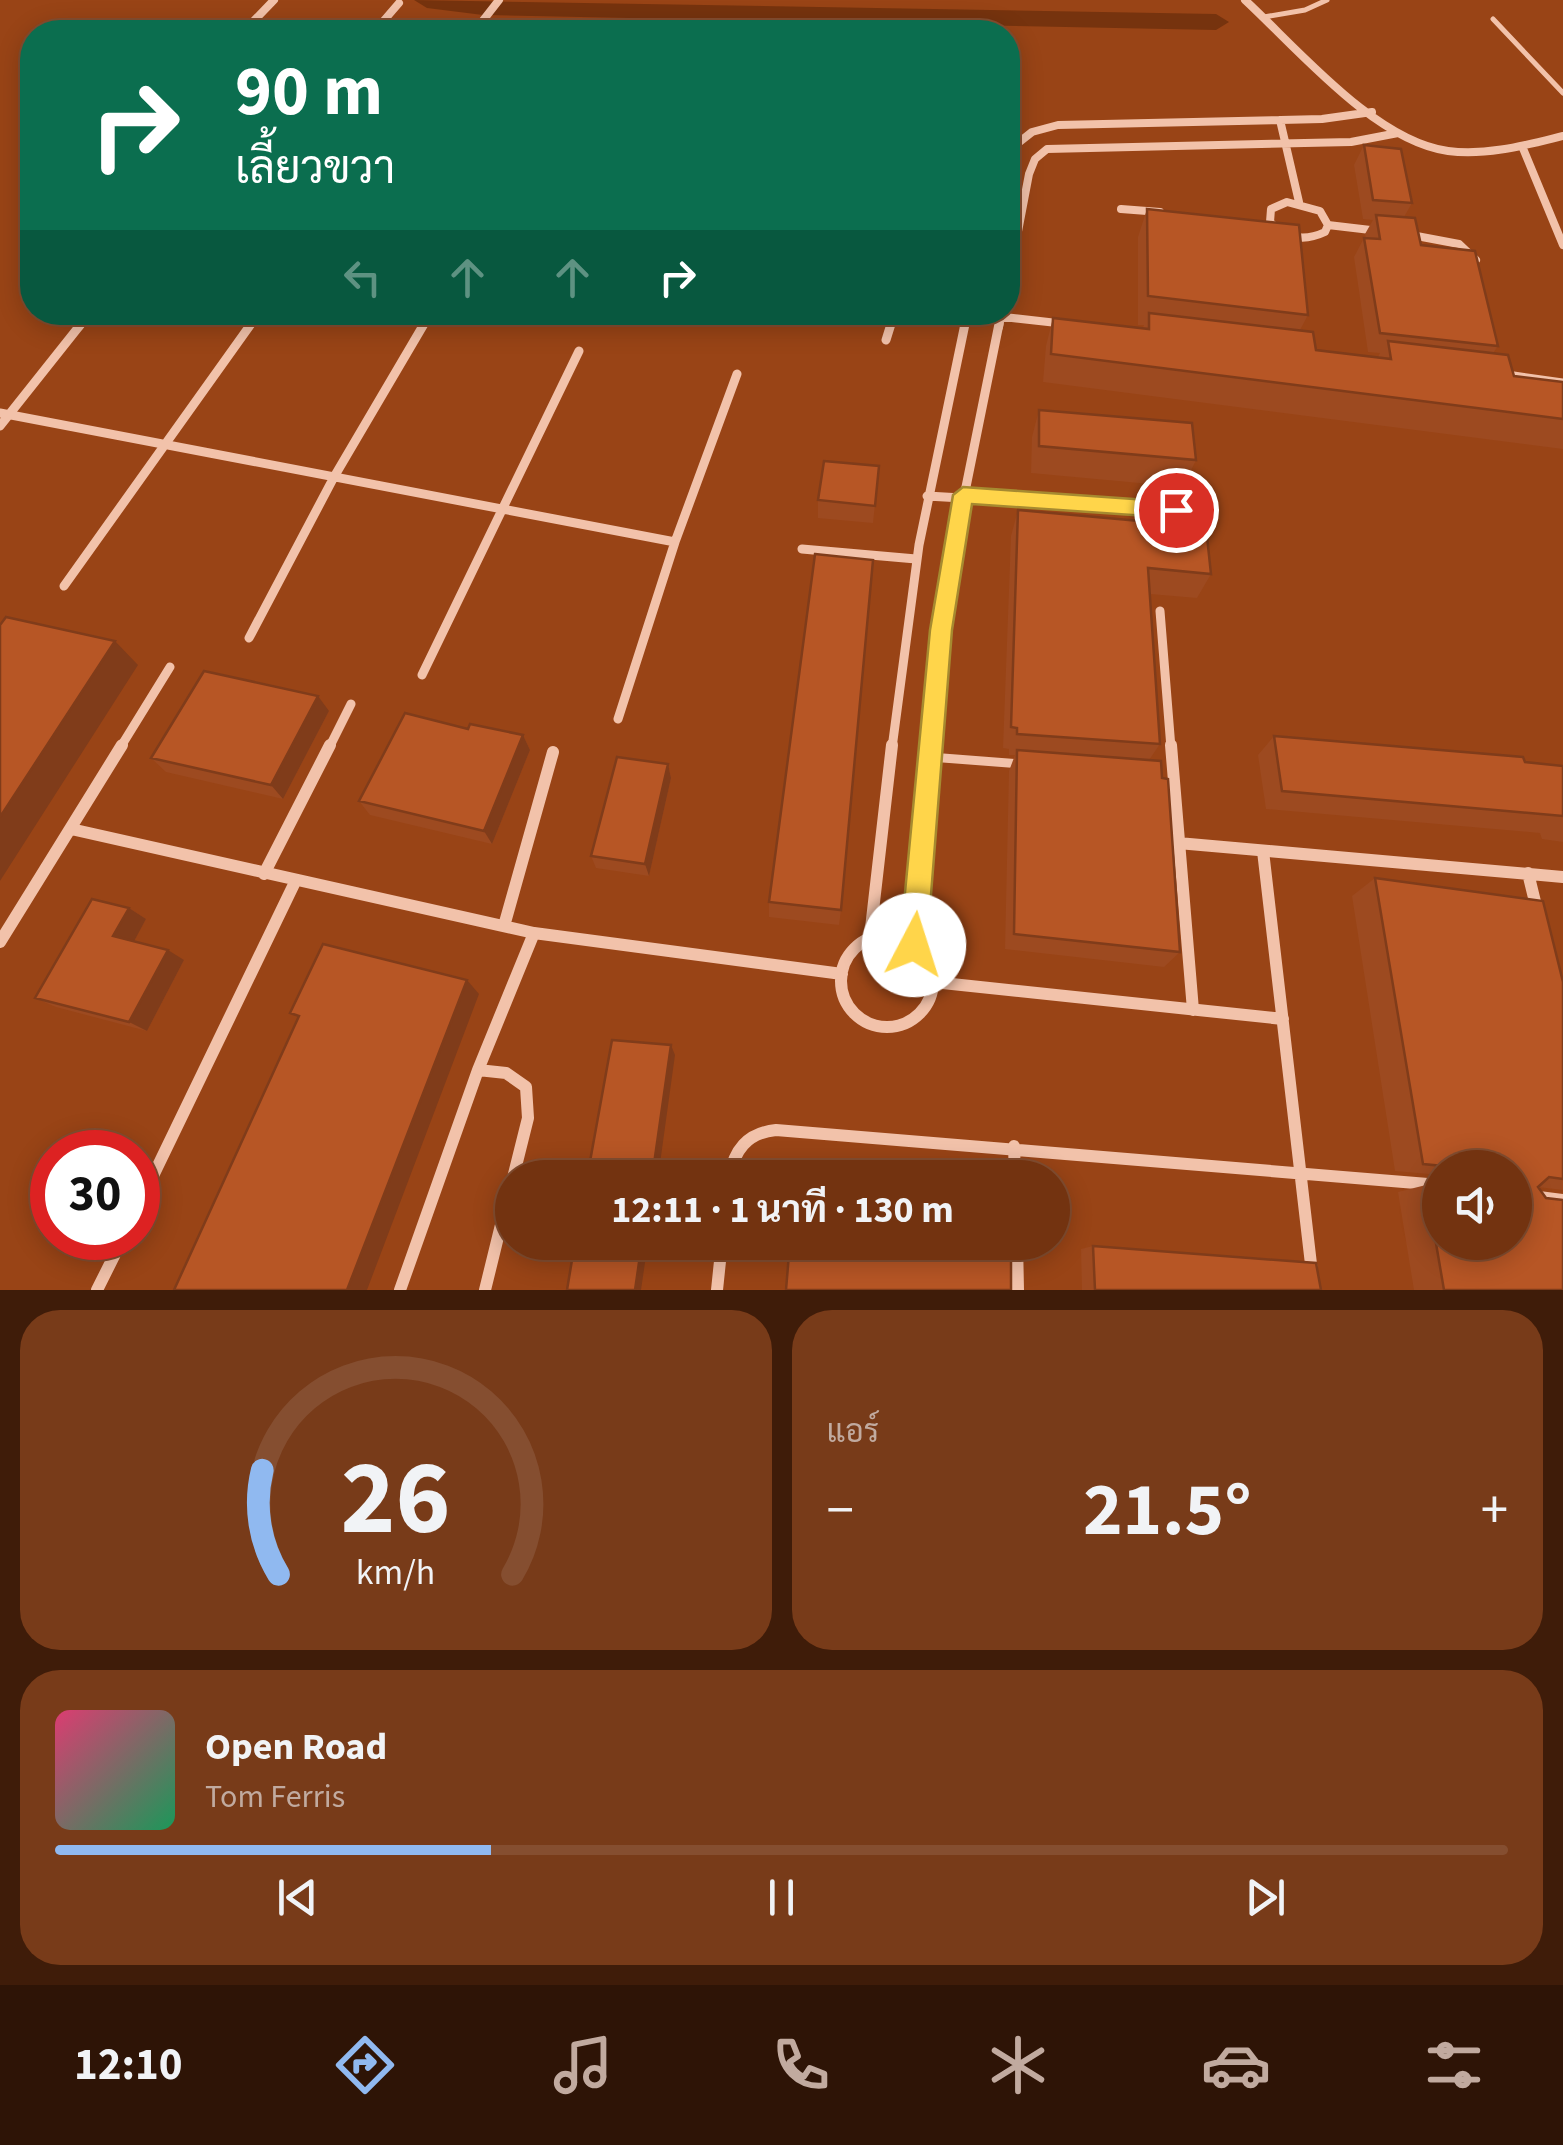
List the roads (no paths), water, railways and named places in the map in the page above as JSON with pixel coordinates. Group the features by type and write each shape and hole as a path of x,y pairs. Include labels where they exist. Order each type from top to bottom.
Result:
{"street":[{"path":"255,20 274,0"},
{"path":"484,20 500,0"},
{"path":"1244,0 1398,132 1446,150 1522,146 1563,136"},
{"path":"385,20 399,4"},
{"path":"1020,142 1032,132 1058,125 1280,120 1372,112"},
{"path":"1280,120 1289,144 1299,202"},
{"path":"1020,221 1029,174 1035,159 1047,149 1352,142 1398,132"},
{"path":"1522,146 1563,245"},
{"path":"1270,222 1270,209 1277,204 1299,202 1320,211 1328,226"},
{"path":"1121,209 1176,214"},
{"path":"1251,220 1270,222 1296,238 1318,237 1328,226"},
{"path":"1328,226 1383,231"},
{"path":"1401,233 1459,244 1477,261 1480,280"},
{"path":"1296,238 1297,257"},
{"path":"1020,318 1076,325"},
{"path":"0,426 5,414 80,325"},
{"path":"64,586 251,325"},
{"path":"250,638 334,477 423,325"},
{"path":"886,340 890,325"},
{"path":"870,938 916,559 946,396 965,325"},
{"path":"914,945 941,630 963,495 999,325"},
{"path":"422,675 579,352"},
{"path":"1493,355 1496,374 1563,382"},
{"path":"618,719 675,542 737,374"},
{"path":"5,414 675,542"},
{"path":"927,496 963,495 1176,510"},
{"path":"802,549 916,559"},
{"path":"1160,610 1192,1010"},
{"path":"0,942 170,667"},
{"path":"264,874 351,704"},
{"path":"504,926 553,752"},
{"path":"70,828 534,933 842,974"},
{"path":"1178,842 1563,877"},
{"path":"1264,850 1314,1290"},
{"path":"1528,873 1541,928"},
{"path":"160,1161 296,880"},
{"path":"400,1290 478,1070 534,933"},
{"path":"886,934 914,945 930,964 930,1000 919,1016 902,1025 883,1028 852,1011 843,995 842,974 854,946 870,938 886,934"},
{"path":"933,982 1283,1019"},
{"path":"478,1070 506,1073 526,1087 528,1118 518,1160"},
{"path":"735,1160 740,1145 757,1131 1014,1146 1422,1184"},
{"path":"1014,1146 1014,1160"},
{"path":"1532,1196 1563,1200"},
{"path":"485,1290 495,1250"},
{"path":"97,1290 112,1260"},
{"path":"717,1290 720,1260"},
{"path":"1017,1260 1018,1290"}],"lane":[{"path":"1264,17 1305,10 1327,0"},
{"path":"1493,20 1563,93"},
{"path":"930,757 1042,765"},
{"path":"1154,774 1173,775"}],"waterway":[{"path":"427,0 483,7 1216,22"}]}
